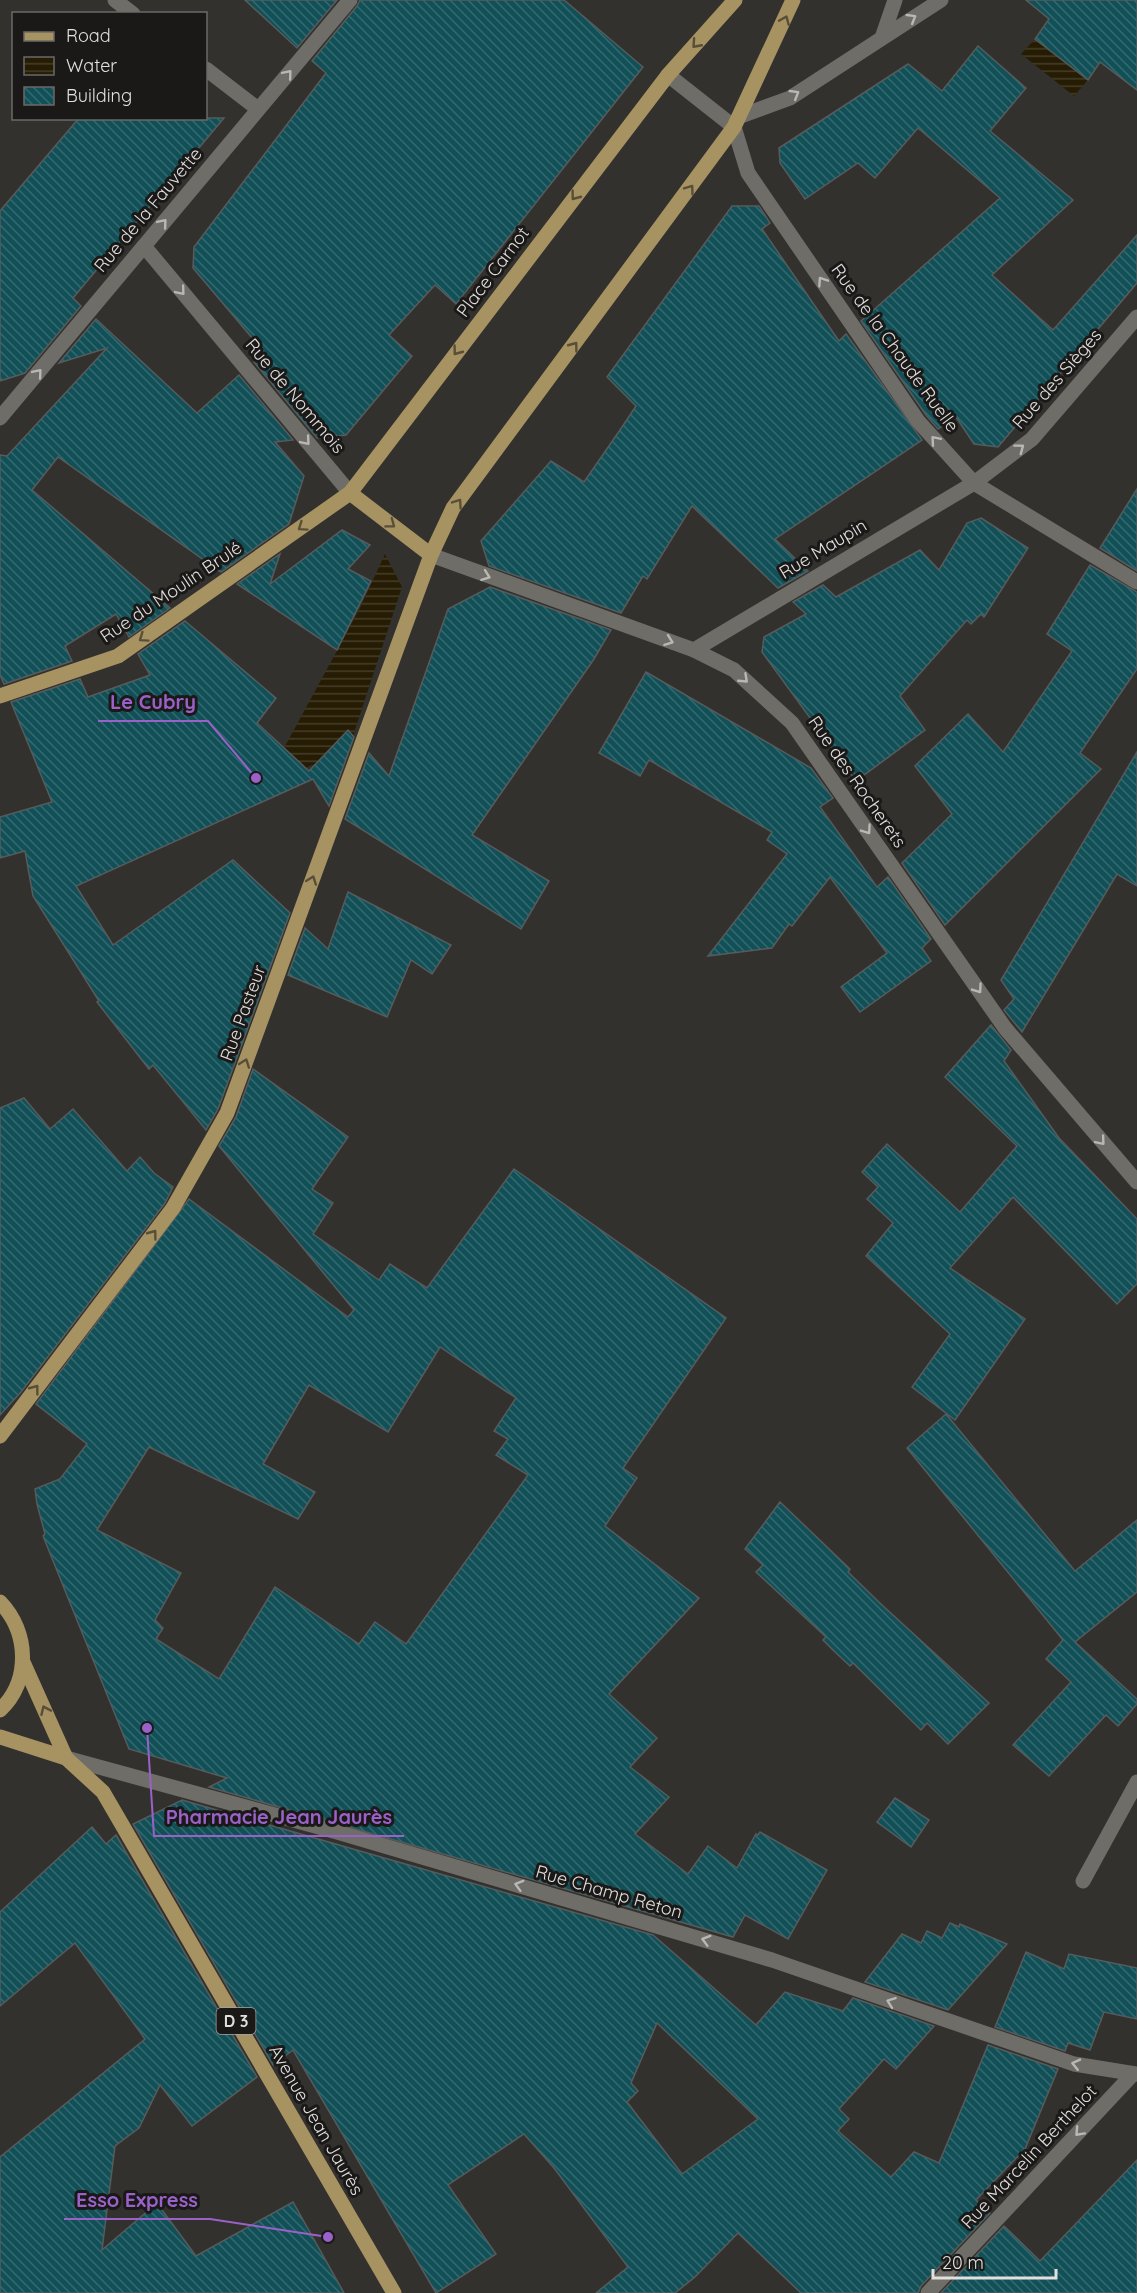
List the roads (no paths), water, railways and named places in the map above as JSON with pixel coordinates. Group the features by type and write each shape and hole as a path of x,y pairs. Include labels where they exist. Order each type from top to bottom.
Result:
{"main road":[{"name":"Place Carnot","path":"350,493 668,75 735,0"},
{"path":"431,555 453,508 738,122 793,0"},
{"name":"Rue de Nommois","path":"350,493 431,555"},
{"name":"Rue du Moulin Brulé","path":"0,696 118,656 350,493"},
{"name":"Rue Pasteur","path":"0,1436 173,1208 227,1113 431,555"},
{"path":"0,1602 14,1621 22,1640 23,1662 19,1684 8,1703 0,1710"},
{"name":"Avenue Jean Jaurès","path":"23,1662 66,1758 103,1792 118,1814 314,2159 394,2293"},
{"name":"Avenue Jean Jaurès","path":"0,1737 66,1758"}],"street":[{"path":"115,0 130,12"},
{"name":"Rue de la Fauvette","path":"0,418 350,0"},
{"path":"883,35 895,0"},
{"path":"668,75 738,122 790,98 883,35 941,0"},
{"path":"207,70 258,109"},
{"name":"Rue de la Chaude Ruelle","path":"738,122 748,173 918,421 974,483 1137,582"},
{"name":"Rue de Nommois","path":"144,246 350,493"},
{"name":"Rue des Sièges","path":"974,483 1032,439 1137,317"},
{"name":"Rue Maupin","path":"694,650 974,483"},
{"name":"Rue des Rocherets","path":"431,555 694,650 734,670 792,723 1005,1028 1137,1182"},
{"name":"Rue Champ Reton","path":"66,1758 337,1832 772,1959 1064,2061 1135,2074"},
{"path":"1083,1881 1137,1782"},
{"name":"Rue Marcelin Berthelot","path":"928,2293 1135,2074"}],"water":[{"path":"1035,39 1088,80 1074,96 1021,54"},
{"path":"385,554 402,587 353,736 348,731 317,763 165,830 284,748 359,610"}],"place":[{"name":"Le Cubry","path":"256,778"},
{"name":"Pharmacie Jean Jaurès","path":"147,1728"},
{"name":"Esso Express","path":"328,2237"}]}
